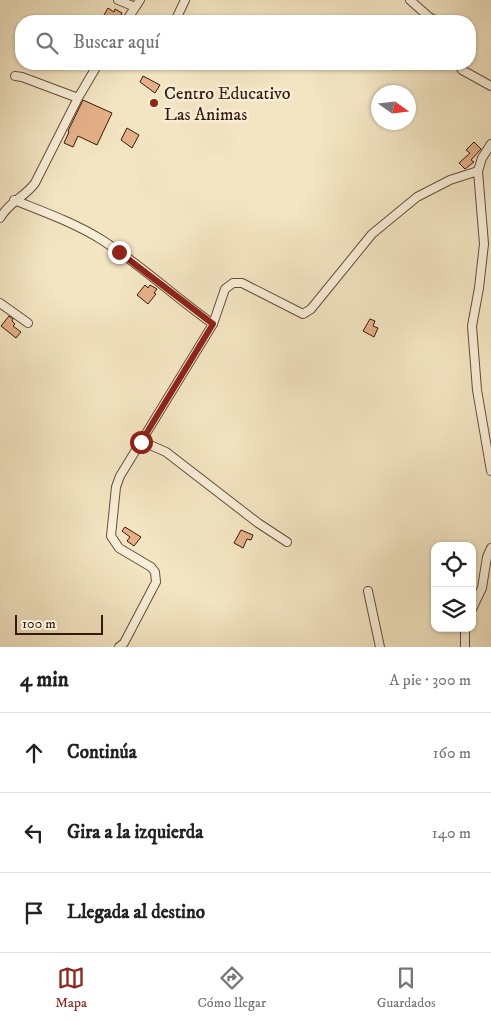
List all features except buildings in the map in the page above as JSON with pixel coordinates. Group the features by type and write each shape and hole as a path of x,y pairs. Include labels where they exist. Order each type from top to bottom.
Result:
{"street":[{"path":"118,0 135,7"},
{"path":"130,15 140,0"},
{"path":"179,15 185,0"},
{"path":"410,0 427,15"},
{"path":"0,218 14,200 30,190 35,183 78,98 94,70"},
{"path":"462,70 491,86"},
{"path":"15,76 78,98"},
{"path":"491,144 482,158 478,171 484,244 472,326 477,390 491,471"},
{"path":"119,647 124,643 156,582 156,572 152,567 119,548 111,536 116,487 120,476 213,324 225,289 234,282 242,283 303,314 311,310 372,234 417,197 450,180 478,171"},
{"path":"14,200 65,220 102,240 213,324"},
{"path":"0,303 28,323"},
{"path":"141,442 166,452 258,523 287,542"},
{"path":"476,601 482,588 487,557 491,548"},
{"path":"368,591 380,647"},
{"path":"465,632 465,647"}],"place":[{"name":"Centro Educativo Las Animas","path":"154,103"}],"route":[{"path":"119,252 213,324 141,442"}]}
